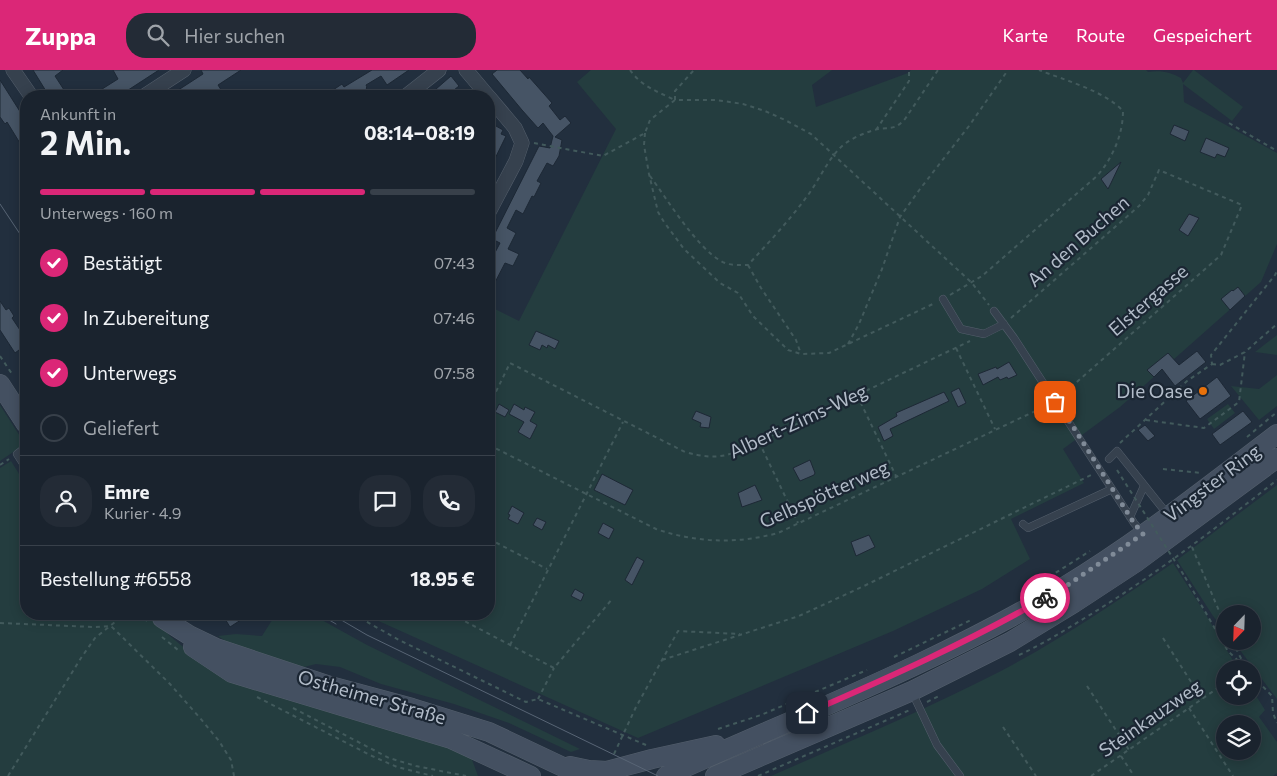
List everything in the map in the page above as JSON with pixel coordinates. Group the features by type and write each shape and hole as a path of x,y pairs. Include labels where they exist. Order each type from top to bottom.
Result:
{"main road":[{"path":"0,384 20,415"},
{"name":"Vingster Ring","path":"666,776 912,668 1005,621 1063,588 1143,534 1277,434"},
{"name":"Vingster Ring","path":"719,775 912,691 1010,642 1074,604 1136,563 1277,458"},
{"name":"Ostheimer Straße","path":"166,620 188,635 216,648 257,682 451,739 531,776"},
{"name":"Ostheimer Straße","path":"232,663 412,708 488,732 560,764 582,776"},
{"path":"560,764 590,770 607,771 754,736"}],"street":[{"path":"14,70 27,90"},
{"path":"153,90 184,70"},
{"path":"413,90 438,70"},
{"path":"466,70 484,90"},
{"path":"495,103 515,128 522,143 516,161 495,201"}],"lane":[{"path":"942,299 961,329 984,334 1004,324"},
{"path":"994,311 1072,425 1100,471 1143,534"},
{"path":"1108,458 1117,451 1168,515"},
{"path":"1130,517 1144,486"},
{"path":"1023,524 1028,528 1112,489"},
{"path":"912,691 937,745 960,776"}],"path":[{"path":"630,70 645,86 675,100 716,100 743,104 765,111 810,134 972,283 994,311"},
{"path":"675,100 675,91 694,70"},
{"path":"875,130 909,81 909,70"},
{"path":"649,174 689,229 712,255 723,262 733,265 748,265 785,225 841,147 851,140 875,130 899,126 938,70"},
{"path":"848,345 882,269 900,217 969,126 1008,70"},
{"path":"675,100 650,120 645,133 644,146 658,212 684,249 720,283 738,293 753,316 788,350 801,354 829,353 972,283 1097,176 1106,165 1119,137 1123,112 1117,104 1039,70"},
{"path":"1229,123 1277,151"},
{"path":"522,143 533,142 603,156 645,133"},
{"name":"Elstergasse","path":"1055,402 1120,342 1221,255 1242,206 1159,170"},
{"name":"An den Buchen","path":"1004,324 1140,206 1148,195 1159,170"},
{"path":"748,265 796,340 801,354"},
{"path":"1212,364 1211,355 1276,275 1277,271"},
{"path":"1115,448 1187,382 1212,364 1220,365 1245,352 1277,324"},
{"name":"Albert-Zims-Weg","path":"495,394 510,363 685,452 702,457 718,457 733,454 759,442 984,334"},
{"path":"956,347 995,429"},
{"path":"1146,420 1204,428 1239,402 1245,352"},
{"path":"858,395 897,477"},
{"name":"Gelbspötterweg","path":"495,448 656,530 699,540 735,541 755,539 778,533 1055,402"},
{"path":"510,645 623,421"},
{"path":"759,442 799,523"},
{"path":"1163,469 1201,473"},
{"path":"1117,470 1185,577 1228,651 1237,660"},
{"path":"662,660 799,616 1100,471"},
{"path":"495,543 547,569"},
{"path":"1192,547 1217,605"},
{"path":"1047,578 1094,548"},
{"path":"538,699 554,668 613,598"},
{"path":"895,657 980,615"},
{"path":"8,776 95,638 118,620"},
{"path":"364,620 399,640 526,702 538,699 649,747"},
{"path":"462,620 554,668"},
{"path":"0,623 111,626 170,684 219,741 231,760 234,776"},
{"path":"613,755 636,707 678,631 742,634"},
{"path":"1163,638 1202,699"},
{"path":"715,730 761,715 869,669"},
{"path":"1261,684 1272,696 1273,713 1277,723"},
{"path":"1087,686 1129,750"},
{"name":"Steinkauzweg","path":"1091,776 1216,689"},
{"path":"275,702 268,703 372,756 397,767 433,776"},
{"path":"290,706 389,758 416,766 466,776"},
{"path":"1189,708 1233,776"},
{"path":"1003,728 1036,776"},
{"path":"1121,756 1134,776"}],"green space":[{"path":"591,70 832,70 812,85 816,107 908,73 911,70 1146,70 1148,72 1161,71 1173,74 1181,78 1183,83 1194,70 1243,107 1232,121 1183,84 1184,102 1277,153 1277,244 1261,282 1120,407 1063,449 1084,483 1011,519 1030,559 982,589 893,631 638,738 376,620 495,620 495,309 519,321 616,129 577,82"},
{"path":"1277,335 1277,355 1255,352"},
{"path":"1277,375 1277,406 1259,420 1231,386 1259,389"},
{"path":"1228,404 1235,413 1214,429 1207,419"},
{"path":"0,405 20,436 20,447 0,461"},
{"path":"11,461 20,475 20,620 155,620 170,636 199,660 470,754 478,776 0,776 0,468"},
{"path":"1277,485 1277,699 1261,678 1261,660 1247,660 1240,650 1261,650 1261,605 1216,605 1216,620 1177,560"},
{"path":"1173,563 1216,632 1216,650 1227,650 1233,660 1216,660 1216,705 1261,704 1265,710 1261,715 1216,715 1216,760 1261,760 1261,720 1277,742 1277,773 1273,776 771,776 915,713 999,672 1066,634"},
{"path":"272,620 322,620 367,645 580,749 571,752 509,723 454,704 381,684 340,667 316,664 304,667 287,663 233,646 218,636 236,634 262,636"}],"building":[{"path":"33,70 63,70 55,76 64,90 45,90"},
{"path":"113,70 159,70 128,90 101,90 118,79"},
{"path":"201,70 241,70 218,85 221,90 178,90 203,74"},
{"path":"372,70 409,70 387,85 381,76 366,85 368,90 333,90 342,84 344,87"},
{"path":"497,70 520,70 528,79 529,77 552,103 549,106 560,120 565,116 571,123 555,137 562,140 559,156 553,166 547,163 537,181 541,183 534,197 532,196 523,214 516,210 507,228 516,233 508,249 519,254 513,266 505,263 495,282 495,253 500,243 495,240 495,233 539,146 550,148 553,136 543,123 538,128 492,74"},
{"path":"451,76 459,86 454,90 435,90"},
{"path":"0,80 20,112 20,143 7,122 5,124 0,117"},
{"path":"495,125 503,130 501,134 506,136 495,159"},
{"path":"1174,125 1189,131 1185,141 1170,134"},
{"path":"1206,138 1229,148 1225,157 1217,154 1215,158 1200,152"},
{"path":"1121,162 1111,183 1108,189 1101,179"},
{"path":"1189,214 1199,218 1188,236 1179,230"},
{"path":"1238,287 1245,296 1230,310 1221,299"},
{"path":"0,301 6,310 9,308 14,316 12,318 20,330 20,352 19,350 15,353 0,330"},
{"path":"536,331 559,341 555,349 548,345 547,348 542,345 540,350 529,345"},
{"path":"1197,351 1206,362 1175,386 1162,369 1154,377 1147,370 1168,353 1179,365"},
{"path":"1009,362 1017,375 1000,380 998,377 983,385 978,374 996,367 997,369"},
{"path":"1217,377 1231,396 1200,419 1186,401"},
{"path":"959,388 966,403 958,407 951,392"},
{"path":"944,392 949,401 890,429 893,436 884,441 878,427 897,416 896,413"},
{"path":"499,404 509,410 505,417 495,412"},
{"path":"514,404 524,410 525,407 535,412 530,421 537,425 530,439 518,432 524,422 509,414"},
{"path":"696,411 711,417 709,428 700,427 701,423 692,419"},
{"path":"1243,411 1252,422 1220,445 1212,434"},
{"path":"1145,425 1155,436 1148,441 1138,430"},
{"path":"810,460 815,473 800,481 793,468"},
{"path":"602,474 633,490 625,505 594,490"},
{"path":"755,485 762,500 742,507 738,493"},
{"path":"512,506 524,513 518,524 508,519"},
{"path":"537,518 546,522 542,530 533,525"},
{"path":"603,523 614,529 609,539 598,533"},
{"path":"869,535 875,547 856,556 851,542"},
{"path":"637,557 644,561 632,585 625,580"},
{"path":"575,589 584,594 581,601 571,596"},
{"path":"226,620 241,620 230,627"}],"tram line":[{"path":"0,204 20,234"},
{"path":"329,620 336,624"},
{"path":"341,620 367,635 658,776"}],"way so far":[{"path":"1045,598 1143,534 1055,402"}],"place":[{"name":"Die Oase","path":"1203,391"}],"route":[{"path":"807,713 912,668 1005,621 1045,598"}]}
